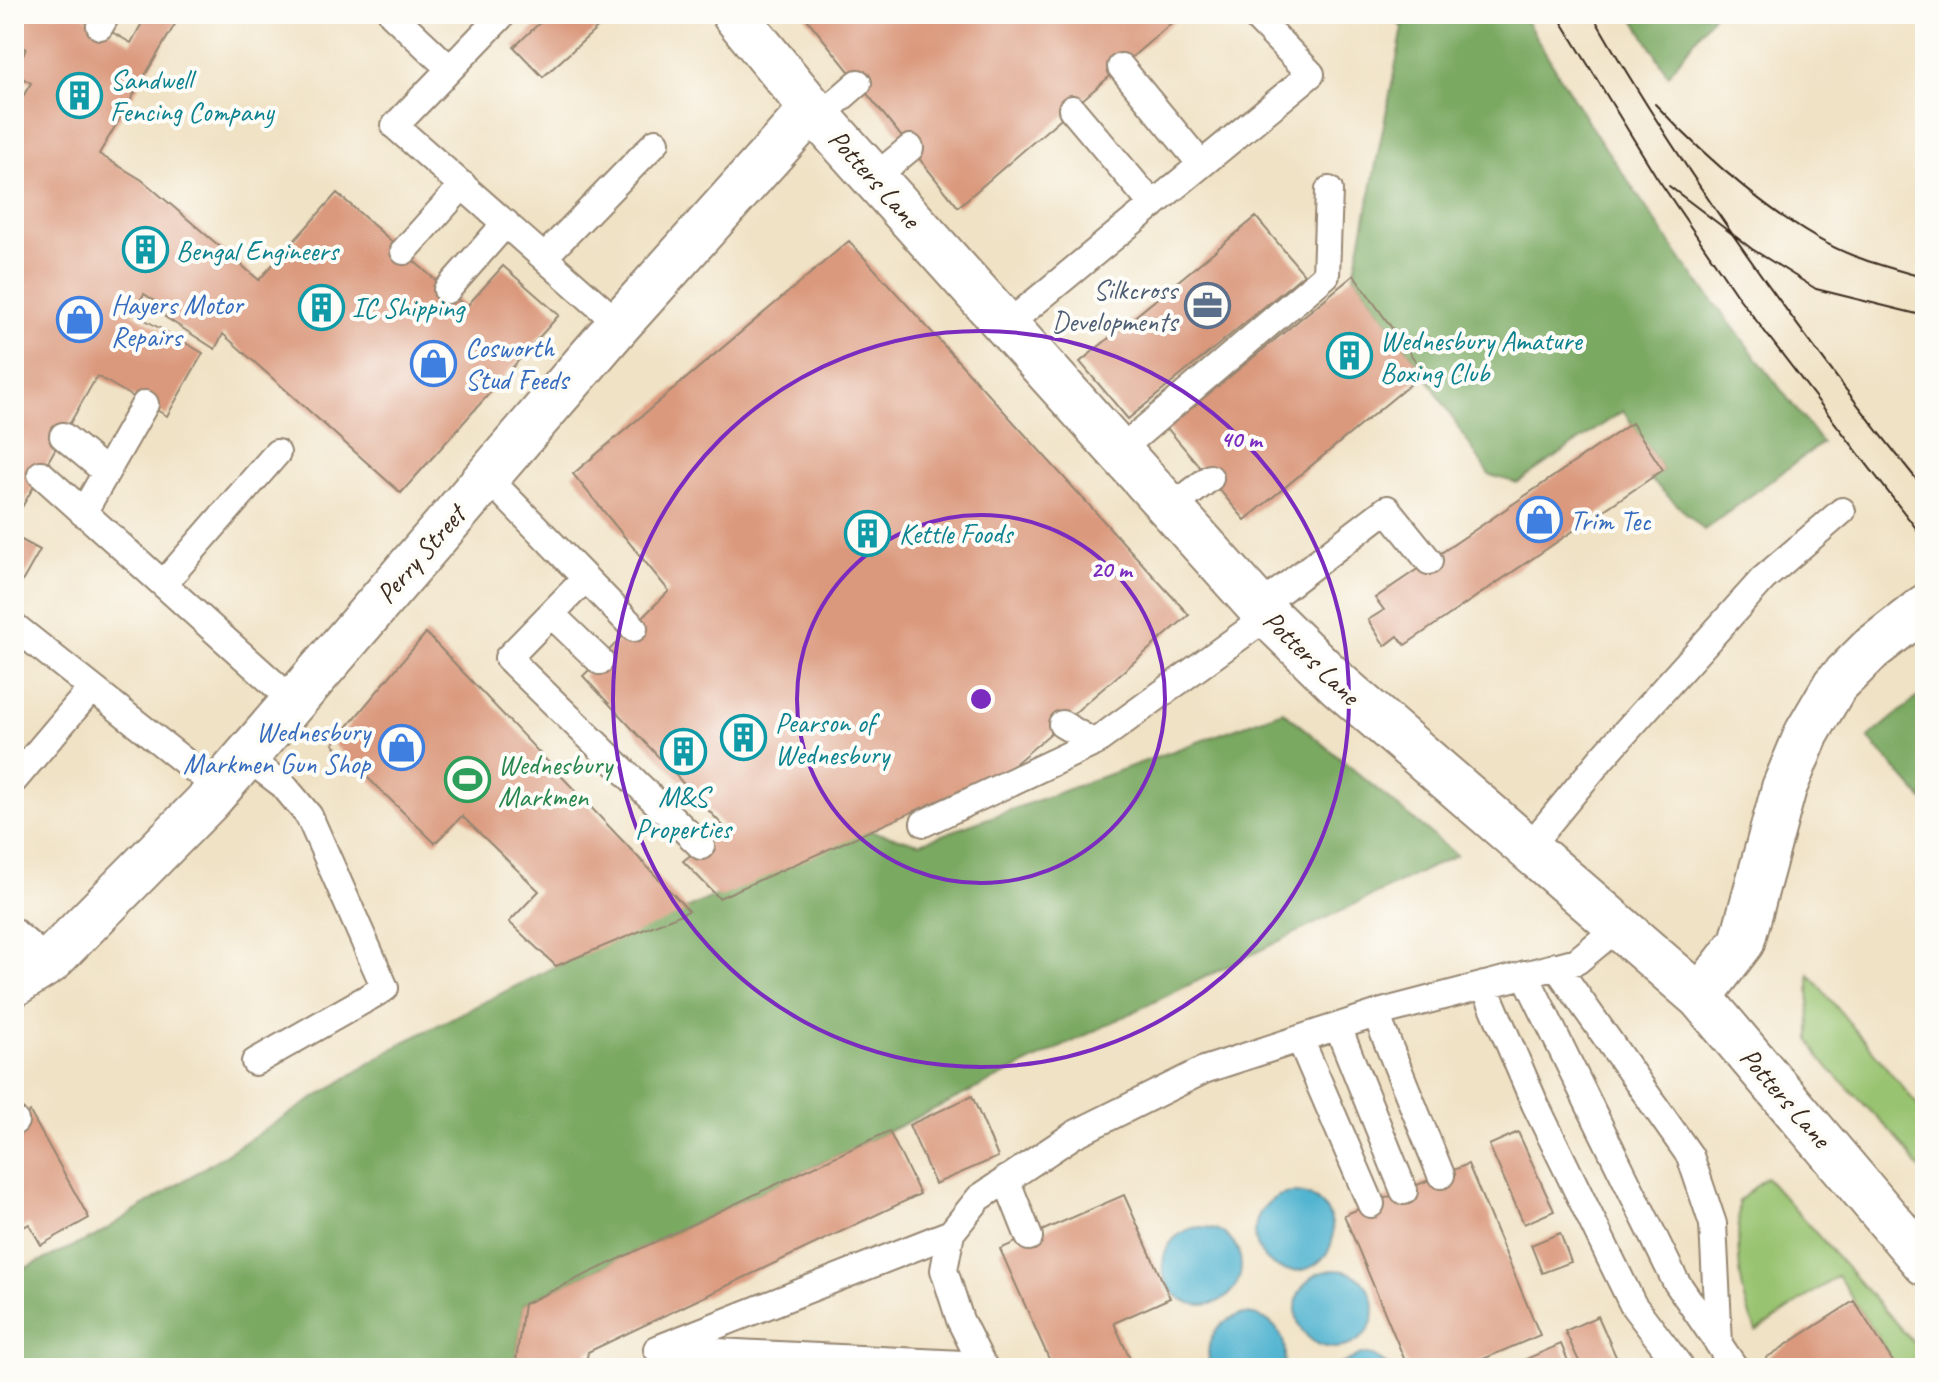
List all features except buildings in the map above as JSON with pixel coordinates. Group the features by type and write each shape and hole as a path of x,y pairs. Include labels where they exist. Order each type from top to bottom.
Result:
{"street":[{"name":"Potters Lane","path":"744,17 816,112 1007,325 1092,398 1120,450 1264,611 1338,684 1700,997 1925,1263"},
{"name":"Perry Street","path":"32,973 232,772 619,324 816,112"},
{"path":"1700,997 1742,942 1784,788 1807,733 1835,685 1871,649 1925,607"}],"lane":[{"path":"392,14 450,69"},
{"path":"503,14 395,126 619,324"},
{"path":"1007,325 1311,74 1253,14"},
{"path":"1121,67 1201,164"},
{"path":"816,112 858,83"},
{"path":"1072,109 1153,205"},
{"path":"544,257 656,142"},
{"path":"875,177 910,148"},
{"path":"404,251 463,185"},
{"path":"1120,450 1326,275 1329,190"},
{"path":"447,290 506,223"},
{"path":"83,513 145,404"},
{"path":"63,436 106,472"},
{"path":"163,584 277,453"},
{"path":"41,474 293,701"},
{"path":"487,477 634,628"},
{"path":"1171,508 1210,478"},
{"path":"924,823 1094,743 1264,611 1387,509 1429,561"},
{"path":"1529,847 1602,758 1763,579 1842,511"},
{"path":"585,579 508,658 701,846"},
{"path":"551,614 600,661"},
{"path":"14,626 92,688 232,772 283,785 309,816 385,988 255,1062"},
{"path":"14,780 92,688"},
{"path":"1062,724 1094,743"},
{"path":"951,1233 657,1349 977,1367 944,1270 951,1233 979,1198 1006,1179 1075,1134 1204,1070 1376,1014 1577,961 1618,927"},
{"path":"14,932 32,973"},
{"path":"1556,966 1690,1156 1713,1224 1719,1344"},
{"path":"1525,974 1675,1280 1735,1368"},
{"path":"1484,985 1535,1104 1633,1305 1681,1368"},
{"path":"1376,1014 1441,1175"},
{"path":"1338,1027 1404,1191"},
{"path":"1300,1039 1371,1204"},
{"path":"1006,1179 1029,1237"}],"green space":[{"path":"1389,14 1522,14 1589,124 1686,266 1822,443 1704,530 1650,479 1663,470 1623,411 1517,483 1489,475 1424,373 1354,275 1403,28"},
{"path":"1631,14 1714,14 1668,75"},
{"path":"1925,691 1925,802 1868,738"},
{"path":"1283,711 1456,855 889,1131 524,1304 515,1368 14,1368 14,1273 94,1237 402,1043 556,966 865,830 920,843"},
{"path":"1809,974 1925,1114 1925,1176 1896,1137 1821,1060 1810,1040"},
{"path":"1766,1177 1925,1356 1925,1368 1897,1368 1838,1276 1756,1331 1745,1299 1740,1267 1739,1201"}],"water":[{"path":"1294,1193 1309,1196 1322,1204 1330,1217 1333,1232 1330,1247 1322,1260 1309,1268 1294,1271 1279,1268 1266,1260 1258,1247 1255,1232 1258,1217 1266,1204 1279,1196"},
{"path":"1202,1227 1217,1230 1234,1244 1241,1266 1238,1281 1224,1298 1202,1305 1187,1302 1170,1288 1163,1266 1166,1251 1180,1234"},
{"path":"1335,1270 1350,1273 1363,1281 1371,1294 1374,1309 1371,1324 1363,1337 1350,1345 1335,1348 1320,1345 1307,1337 1299,1324 1296,1309 1299,1294 1307,1281 1320,1273"},
{"path":"1244,1314 1264,1319 1278,1330 1284,1347 1283,1368 1211,1368 1209,1349 1214,1333 1226,1321"},
{"path":"1361,1354 1373,1356 1392,1368 1334,1368"}],"tram line":[{"path":"1557,14 1656,176 1739,298 1925,540"},
{"path":"1592,14 1668,138 1749,258 1835,376 1925,490"},
{"path":"1655,104 1722,168 1802,229 1854,256 1925,278"},
{"path":"1669,186 1752,249 1816,289 1925,316"}],"place":[{"name":"Sandwell Fencing Company","path":"79,95"},
{"name":"Bengal Engineers","path":"145,250"},
{"name":"Silkcross Developments","path":"1208,305"},
{"name":"IC Shipping","path":"321,307"},
{"name":"Hayers Motor Repairs","path":"80,320"},
{"name":"Wednesbury Amature Boxing Club","path":"1349,356"},
{"name":"Cosworth Stud Feeds","path":"434,363"},
{"name":"Trim Tec","path":"1539,520"},
{"name":"Kettle Foods","path":"868,533"},
{"name":"Pearson of Wednesbury","path":"744,738"},
{"name":"Wednesbury Markmen Gun Shop","path":"401,747"},
{"name":"M&S Properties","path":"683,752"},
{"name":"Wednesbury Markmen","path":"467,780"}]}
